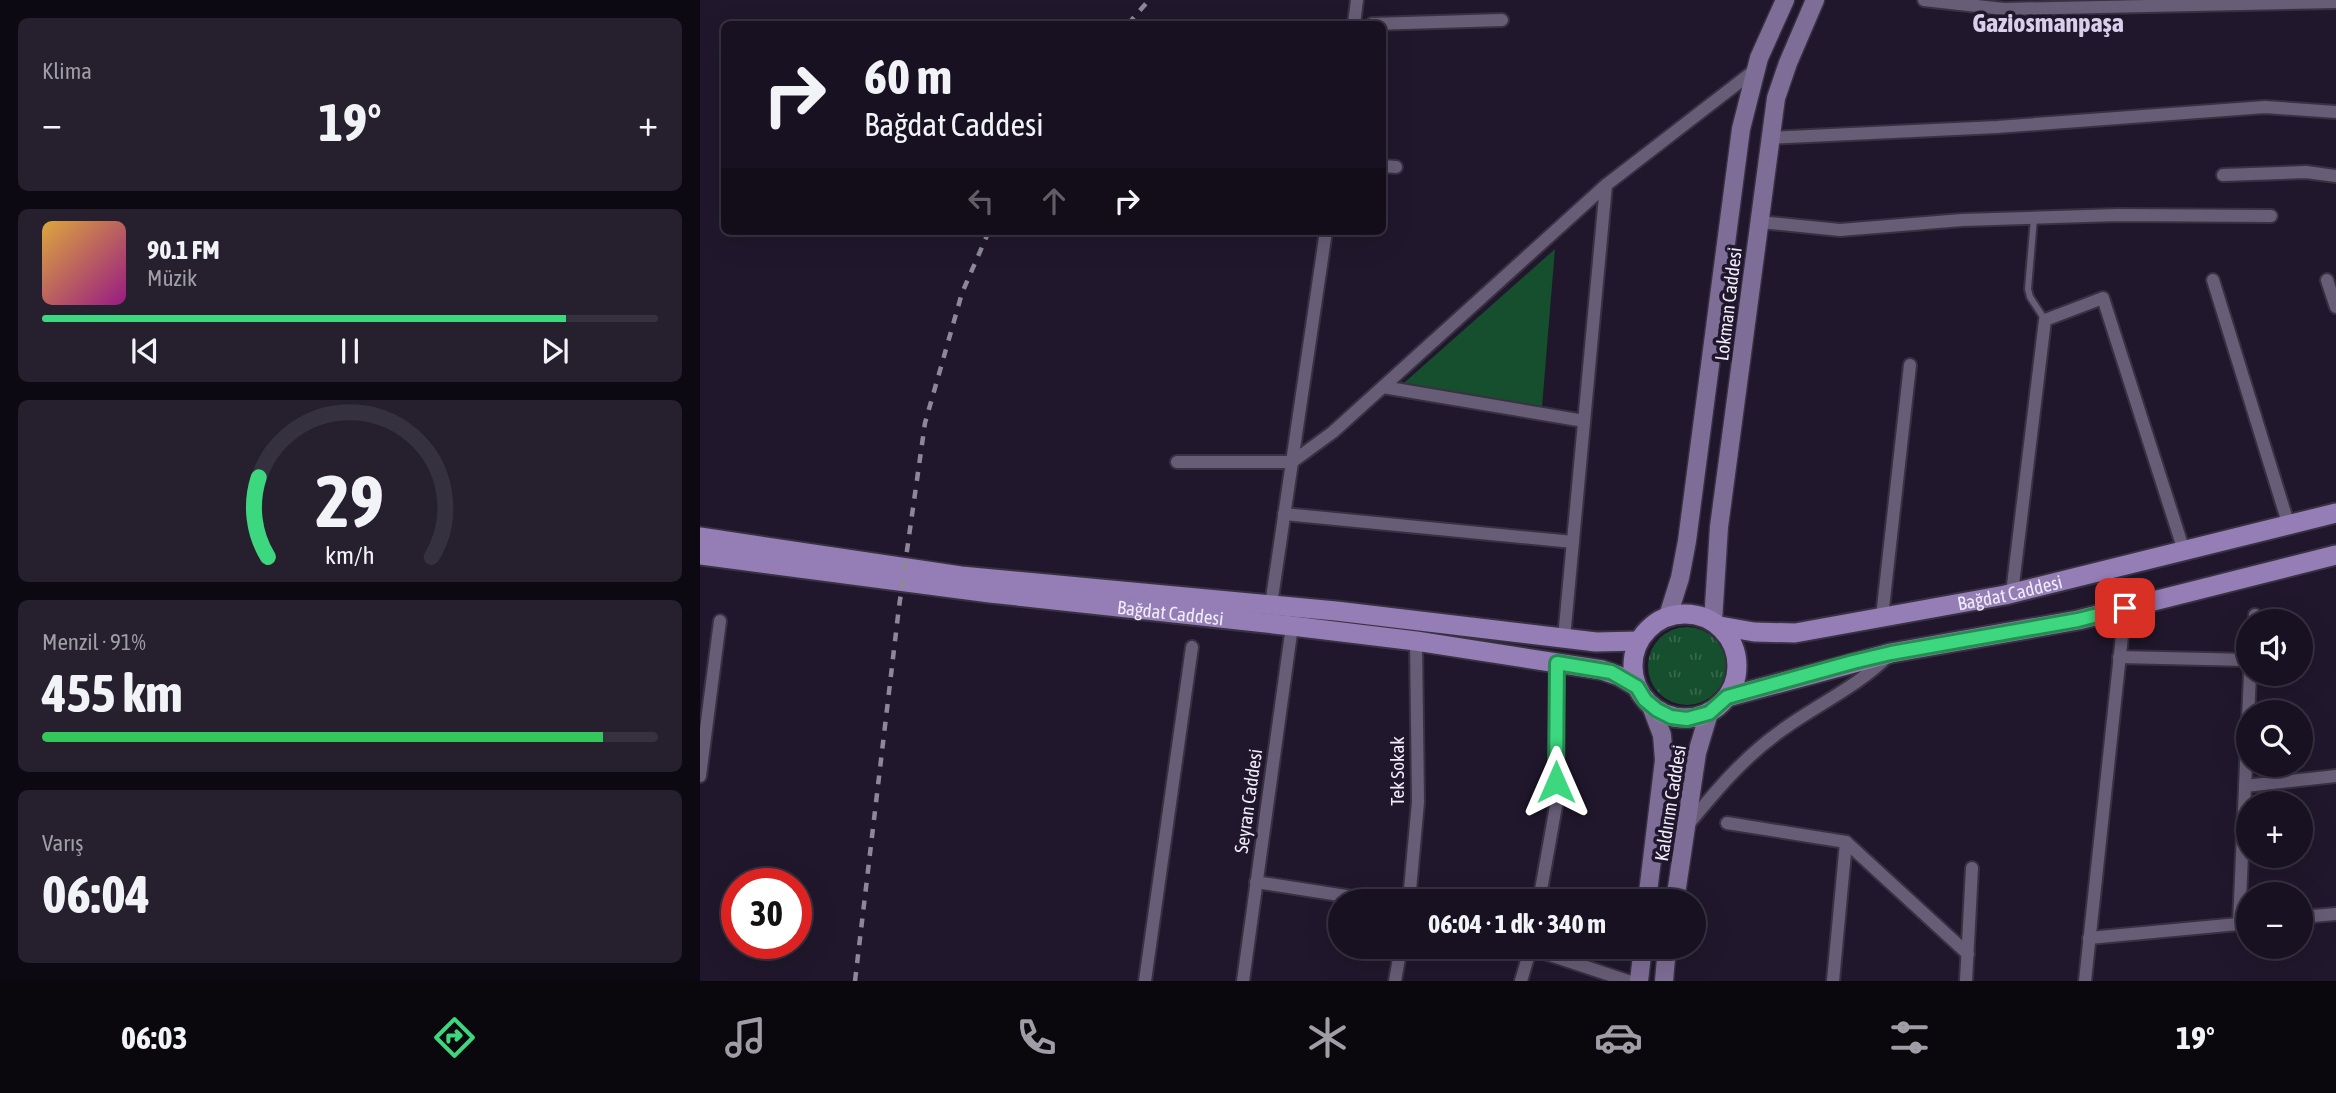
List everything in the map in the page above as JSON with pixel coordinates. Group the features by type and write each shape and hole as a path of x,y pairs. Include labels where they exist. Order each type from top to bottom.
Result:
{"main road":[{"name":"Bağdat Caddesi","path":"1716,624 1754,632 1795,633 2012,593 2336,513"},
{"name":"Bağdat Caddesi","path":"700,537 961,576 1271,605 1596,642 1639,641"},
{"name":"Bağdat Caddesi","path":"700,555 989,593 1416,641 1611,672 1637,687"},
{"name":"Bağdat Caddesi","path":"1727,697 1891,653 2078,620 2336,555"},
{"path":"1691,614 1716,624 1733,645 1737,660 1735,683 1727,697 1709,713 1695,718 1664,714 1651,706 1637,687 1633,664 1639,641 1654,623 1668,616 1691,614"}],"street":[{"path":"1354,21 1357,0"},
{"name":"Lokman Caddesi","path":"1668,616 1680,578 1685,550 1741,129 1755,70 1784,0"},
{"name":"Lokman Caddesi","path":"1716,624 1719,527 1776,97 1815,0"},
{"path":"1924,0 2004,9 2336,2"},
{"path":"1386,24 1502,20"},
{"path":"1177,462 1292,462 1334,432 1606,185 1755,70"},
{"path":"1770,138 1997,127 2265,107 2336,112"},
{"path":"2223,175 2305,172 2336,176"},
{"path":"1564,638 1606,185"},
{"path":"1760,222 1839,230 1962,220 2118,215 2271,216"},
{"path":"1271,605 1325,235"},
{"path":"2213,280 2289,526"},
{"path":"2327,280 2336,307"},
{"path":"2012,593 2045,320 2103,298 2184,551"},
{"path":"1881,617 1910,365"},
{"path":"1383,387 1584,421"},
{"path":"1284,514 1573,542"},
{"path":"2085,981 2125,608"},
{"path":"700,776 720,621"},
{"name":"Seyran Caddesi","path":"1243,981 1292,626"},
{"name":"Tek Sokak","path":"1410,889 1418,802 1416,641"},
{"path":"1145,981 1192,648"},
{"path":"1687,826 1724,782 1762,746 1873,671 1891,653"},
{"path":"2119,657 2236,660"},
{"path":"1541,889 1556,806 1557,663"},
{"path":"2244,882 2249,686"},
{"name":"Kaldırım Caddesi","path":"1648,889 1664,760 1662,735 1651,706"},
{"name":"Kaldırım Caddesi","path":"1677,889 1698,753 1709,713"},
{"path":"2245,786 2336,776"},
{"path":"1727,823 1846,842 1968,954"},
{"path":"1833,981 1846,842"},
{"path":"1966,981 1972,868"},
{"path":"1256,882 1328,893"},
{"path":"2313,916 2336,914"},
{"path":"2089,939 2236,924"},
{"path":"1395,981 1399,959"},
{"path":"1521,981 1526,959"},
{"path":"1564,959 1628,981"},
{"path":"1639,981 1642,959"},
{"path":"1664,981 1666,959"}],"lane":[{"path":"2034,218 2028,289 2045,320"}],"green space":[{"path":"1555,249 1542,407 1396,390"},
{"path":"1687,627 1702,630 1715,638 1723,651 1726,666 1723,681 1715,694 1702,702 1687,705 1672,702 1659,694 1651,681 1648,666 1651,651 1659,638 1672,630"}],"railway":[{"path":"1131,21 1149,0"},
{"path":"855,981 899,607 925,423 962,293 987,235"}],"district":[{"name":"Gaziosmanpaşa","path":"2048,23"}],"route":[{"path":"1556,782 1557,663 1611,672 1637,687 1645,700 1657,710 1671,717 1687,719 1709,713 1727,697 1853,662 2078,620 2125,608"}]}
